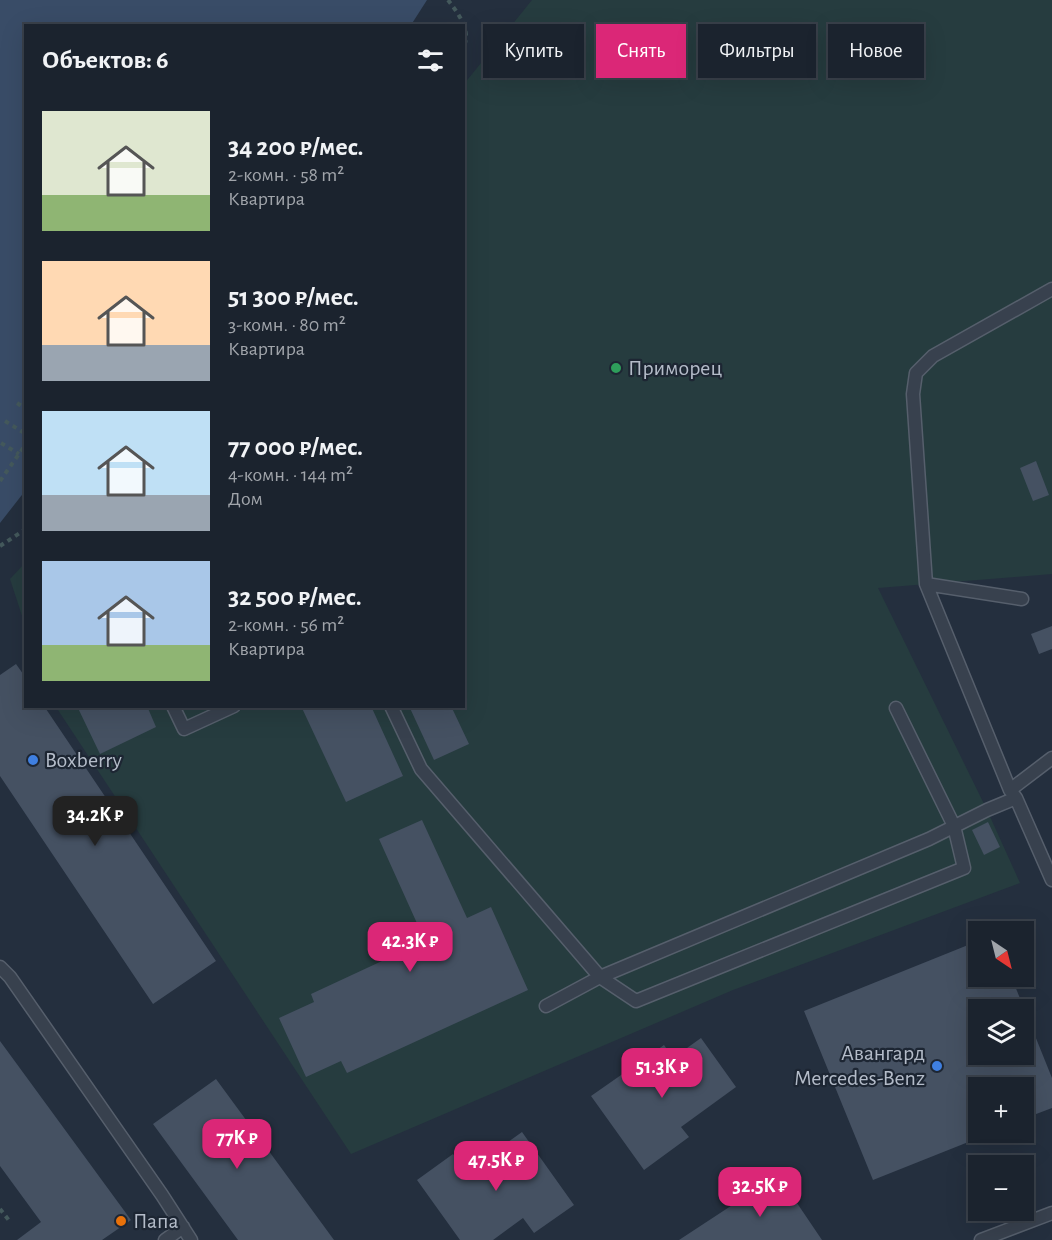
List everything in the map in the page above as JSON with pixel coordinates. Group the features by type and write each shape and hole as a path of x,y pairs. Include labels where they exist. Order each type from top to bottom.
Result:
{"lane":[{"path":"1052,289 933,356 916,373 913,394 926,584 1013,794 1052,880"},
{"path":"926,584 1022,599"},
{"path":"174,708 184,729 230,708"},
{"path":"392,708 421,769 600,977 636,1000 964,868 954,826 896,708"},
{"path":"546,1006 600,977 954,826 1013,794 1052,758"},
{"path":"0,967 10,977 191,1240"},
{"path":"981,1240 1052,1213"},
{"path":"165,1240 183,1227"}],"path":[{"path":"448,0 463,24"},
{"path":"17,403 24,407"},
{"path":"5,421 24,433"},
{"path":"1,443 19,454"},
{"path":"0,481 24,447"},
{"path":"0,469 6,472"},
{"path":"0,546 24,530"},
{"path":"0,1209 11,1223"}],"green space":[{"name":"Приморец","path":"532,0 1052,0 1052,574 878,588 987,810 1020,883 733,990 351,1154 57,708 465,708 465,83 483,61 483,78 584,78 584,24 513,24"},
{"path":"24,564 24,622 10,579"}],"water":[{"path":"0,0 427,0 412,24 24,24 24,492 0,523"}],"building":[{"path":"1036,461 1049,495 1033,501 1020,468"},
{"path":"1052,626 1052,649 1039,654 1031,634"},
{"path":"16,664 24,675 24,708 45,708 216,961 153,1004 0,776 0,675"},
{"path":"78,708 148,708 156,727 100,754"},
{"path":"302,708 372,708 403,776 346,802"},
{"path":"410,708 452,708 469,744 434,760"},
{"path":"422,820 467,918 491,907 528,990 347,1073 341,1061 306,1077 279,1018 314,1002 311,994 425,941 379,839"},
{"path":"988,822 1000,847 984,855 972,830"},
{"name":"Авангард Mercedes-Benz","path":"968,945 968,987 1015,987 1020,999 968,999 968,1065 1034,1065 1034,1033 1052,1078 1052,1108 1034,1115 1034,1077 968,1077 968,1142 873,1180 804,1011"},
{"path":"701,1038 736,1087 681,1127 689,1137 644,1170 591,1096 664,1045 673,1058"},
{"path":"0,1041 131,1220 102,1240 17,1240 41,1222 0,1166"},
{"path":"216,1079 334,1240 238,1240 153,1124"},
{"path":"522,1132 574,1205 534,1233 523,1218 493,1240 460,1240 417,1180 453,1154 466,1172"},
{"path":"778,1175 822,1240 679,1240"}],"place":[{"name":"Приморец","path":"616,368"},
{"name":"Boxberry","path":"33,760"},
{"name":"Авангард Mercedes-Benz","path":"937,1066"},
{"name":"Папа","path":"121,1221"}]}
